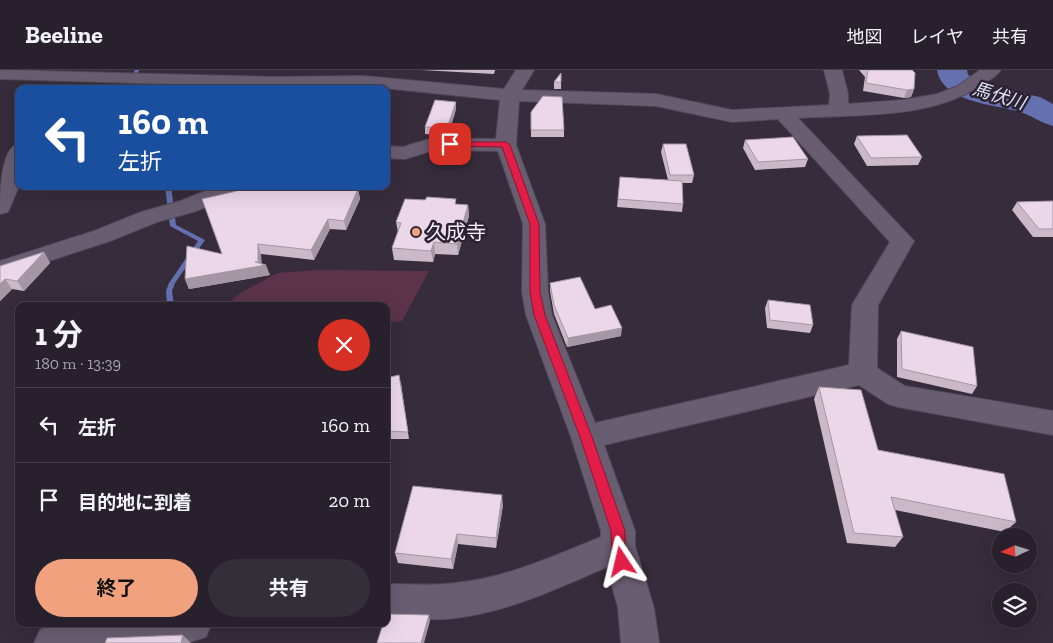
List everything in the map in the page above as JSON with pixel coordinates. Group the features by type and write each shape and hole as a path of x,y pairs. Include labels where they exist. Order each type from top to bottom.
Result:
{"street":[{"path":"525,70 510,95 506,145 534,224 535,292 539,315 586,437 618,531 618,546 636,608 640,643"},
{"path":"833,70 839,94 838,110"},
{"path":"0,74 86,75 272,82 365,80 510,95 656,100 732,116 903,106 941,99 964,90 986,75"},
{"path":"77,85 86,75"},
{"path":"784,114 902,241 865,305 863,373"},
{"path":"390,152 405,153 432,144 506,145"},
{"path":"0,208 12,177 13,157 15,154"},
{"path":"0,269 102,236 149,217 188,206 228,190"},
{"path":"586,437 863,373 898,396 1053,423"},
{"path":"390,601 454,601 484,596 541,578 618,546"},
{"path":"63,642 174,627"}],"shaded area":[{"path":"315,270 429,271 402,321 390,322 390,302 231,302 237,295 277,273"}],"building":[{"path":"868,70 912,70 915,73 914,89 907,90 866,83"},
{"path":"561,73 561,82 554,82"},
{"path":"543,96 562,97 564,130 531,130 531,112"},
{"path":"435,100 456,102 447,128 425,127"},
{"path":"907,135 922,157 871,158 857,136"},
{"path":"793,137 808,159 758,162 745,140"},
{"path":"663,144 686,144 694,175 670,175"},
{"path":"620,177 682,181 683,204 618,199"},
{"path":"358,190 344,221 328,219 311,250 258,244 258,262 255,262 266,265 185,279 187,246 222,254 202,199 237,191"},
{"path":"427,197 456,199 455,204 468,205 457,244 434,242 431,251 392,248 401,223 396,222 405,199 425,200"},
{"path":"1053,201 1053,229 1039,229 1017,202"},
{"path":"44,252 17,281 5,279 0,284 0,266"},
{"path":"580,277 595,309 611,305 622,328 568,338 554,305 550,283"},
{"path":"768,300 810,305 813,325 770,320"},
{"path":"901,331 973,347 977,386 902,369"},
{"path":"399,375 408,432 390,431 390,377"},
{"path":"819,387 861,390 878,450 1004,474 1016,522 891,497 903,537 854,533"},
{"path":"413,486 502,495 496,538 457,534 451,559 395,553"},
{"path":"390,614 429,615 421,643 377,643 382,627 390,627"},
{"path":"183,635 181,643 105,643 107,638"}],"waterway":[{"path":"131,85 137,70"},
{"name":"馬伏川","path":"952,70 954,80 984,95 1029,104 1053,116"},
{"path":"168,190 173,226 202,240 172,283 169,291 170,302"}],"place":[{"name":"久成寺","path":"416,232"}],"route":[{"path":"450,144 506,145 534,224 535,292 539,315 586,437 618,531 618,546 622,562"}]}
